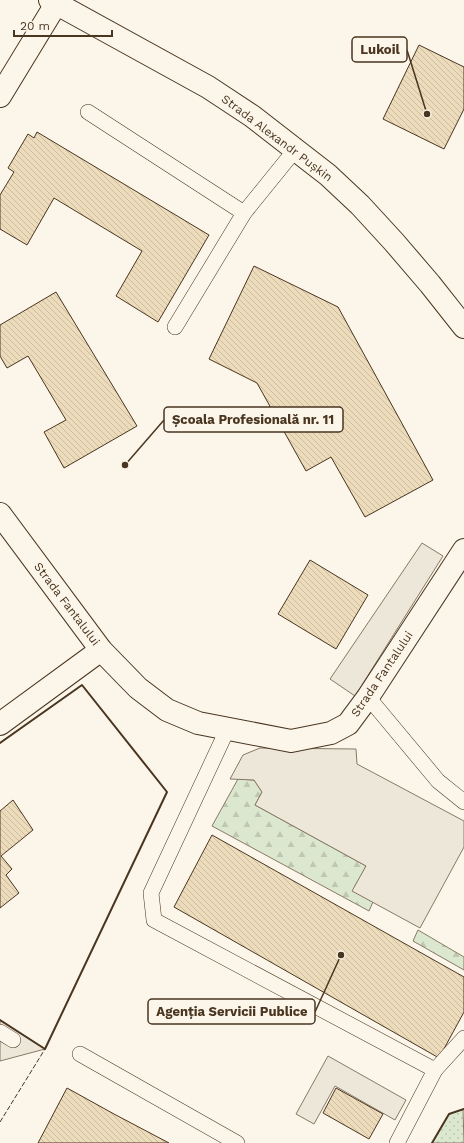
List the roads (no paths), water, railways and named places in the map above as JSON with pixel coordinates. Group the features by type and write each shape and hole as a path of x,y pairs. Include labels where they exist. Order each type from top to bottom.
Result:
{"street":[{"path":"0,96 53,2"},
{"name":"Strada Alexandr Pușkin","path":"53,2 208,87 252,116 328,175 369,216 430,284 464,327"},
{"name":"Strada Fantalului","path":"0,514 101,650 138,688 167,710 198,723 291,741 331,733 348,724 368,697 464,550"},
{"path":"0,724 101,650"}],"lane":[{"path":"88,112 244,213"},
{"path":"176,327 244,213 295,150"},
{"path":"368,697 438,781 464,802"},
{"path":"228,728 151,893 154,920 434,1070"},
{"path":"397,1143 434,1070 464,1038"},
{"path":"80,1054 237,1143"}],"place":[{"name":"Lukoil","path":"427,114"},
{"name":"Școala Profesională nr. 11","path":"125,465"},
{"name":"Agenția Servicii Publice","path":"341,955"}]}
